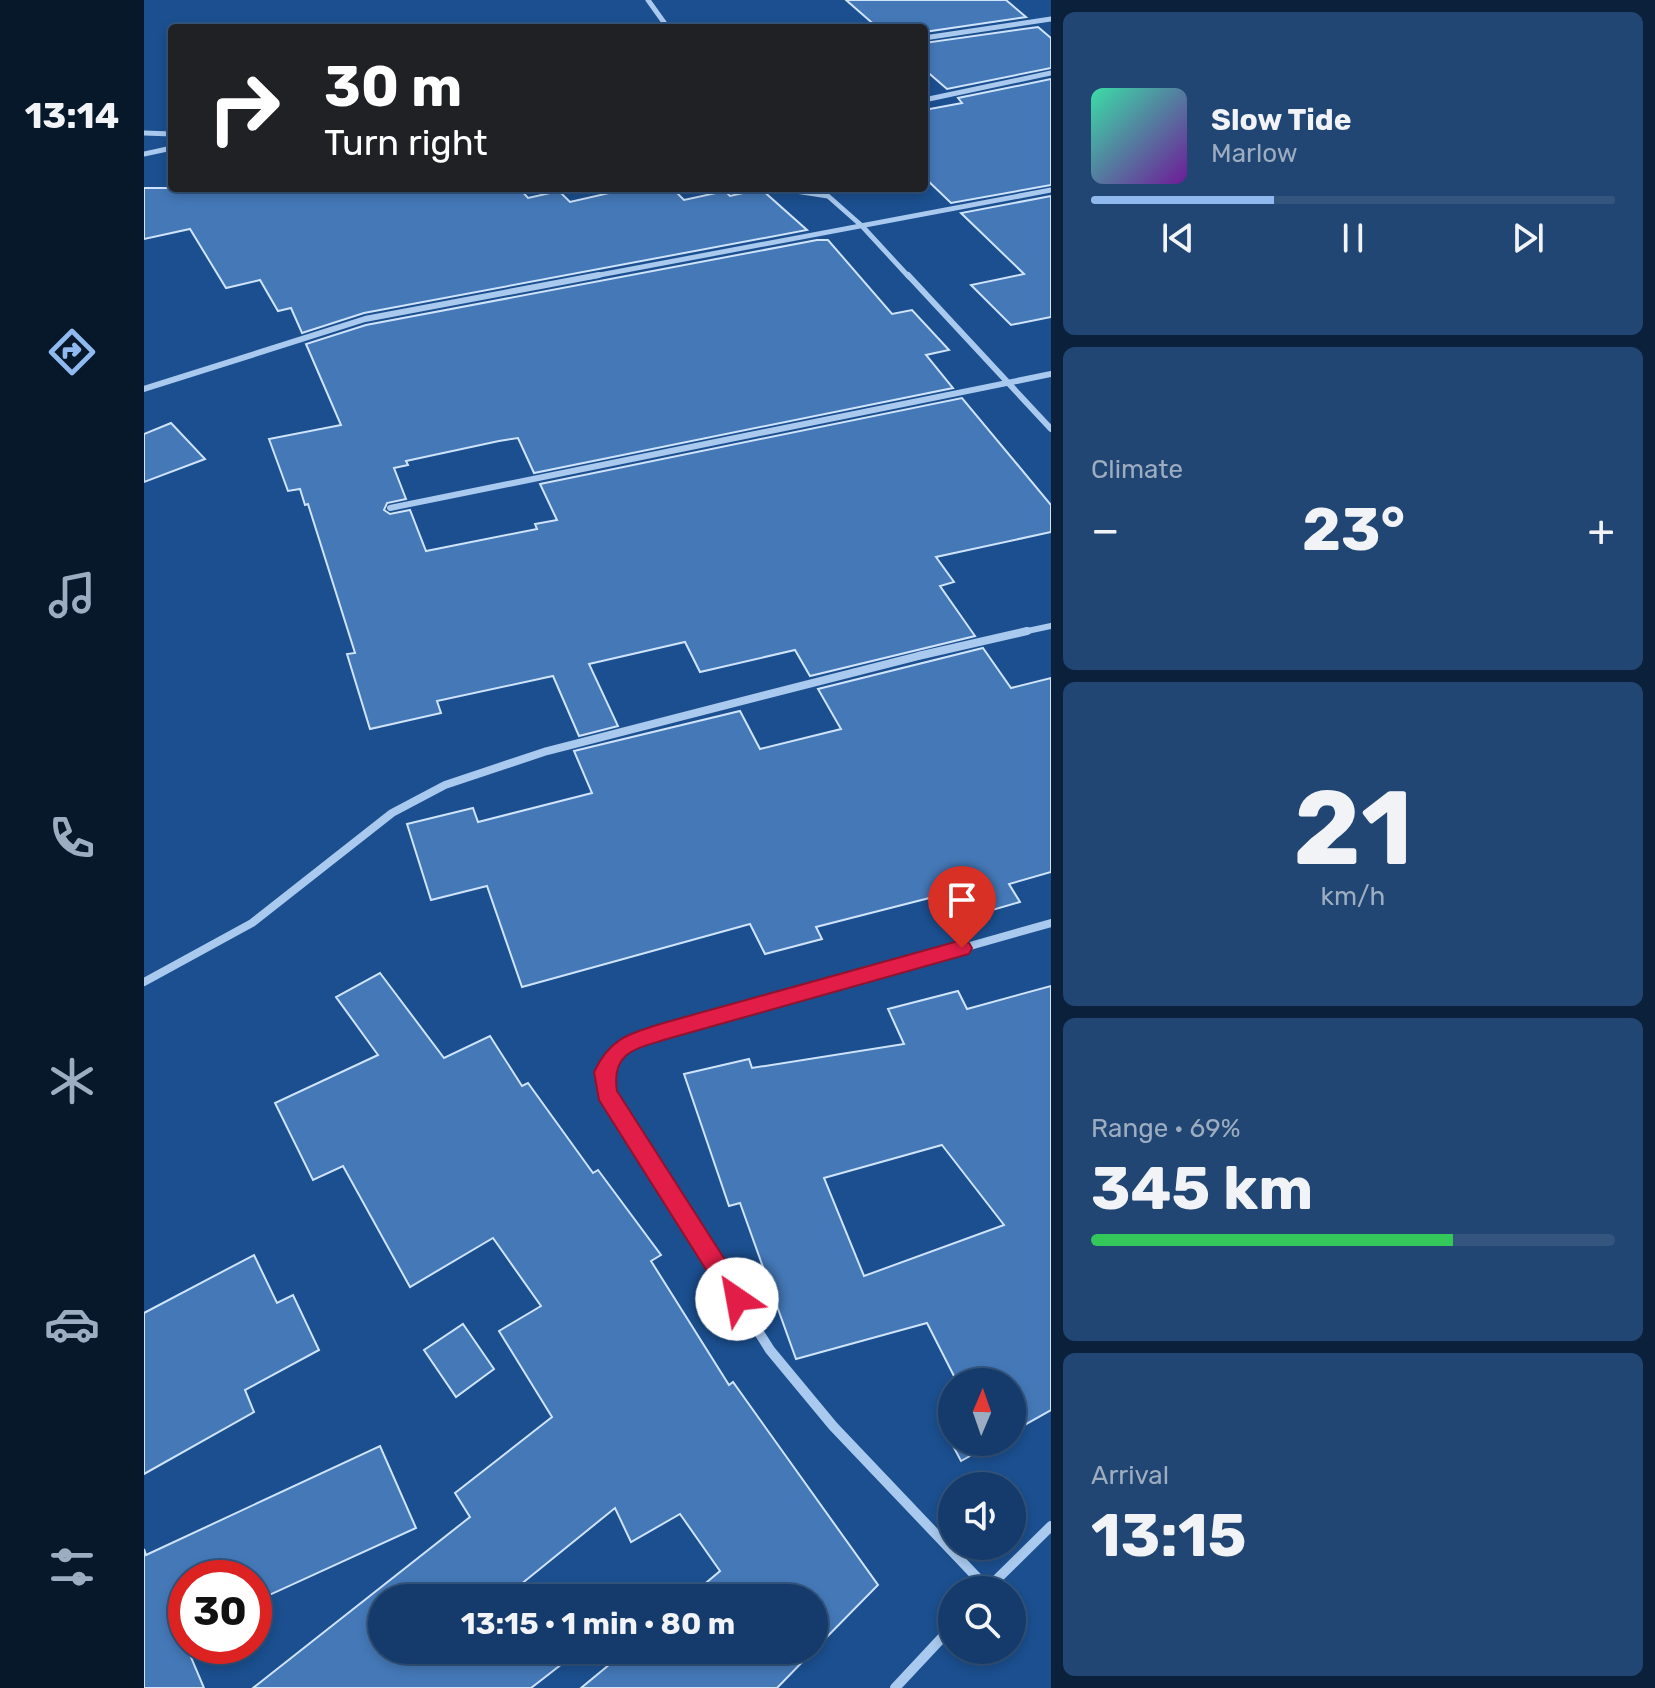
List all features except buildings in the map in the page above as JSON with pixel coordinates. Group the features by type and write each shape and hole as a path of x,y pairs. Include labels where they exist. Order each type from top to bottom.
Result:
{"street":[{"path":"648,0 665,24"},
{"path":"928,37 1051,19"},
{"path":"928,99 1051,73"},
{"path":"144,133 168,134"},
{"path":"144,154 168,149"},
{"path":"144,389 365,319 1051,190"},
{"path":"802,192 828,196"},
{"path":"825,192 862,226 1051,429"},
{"path":"390,508 1051,374"},
{"path":"144,982 252,923 392,813 445,785 547,751 918,656 1051,626"},
{"path":"975,1576 833,1426 770,1350 607,1094 604,1072 614,1054 631,1042 1051,923"},
{"path":"1000,1576 1051,1526"},
{"path":"895,1688 938,1642"}],"route":[{"path":"737,1299 607,1094 604,1072 614,1054 631,1042 667,1031 962,948"}]}
